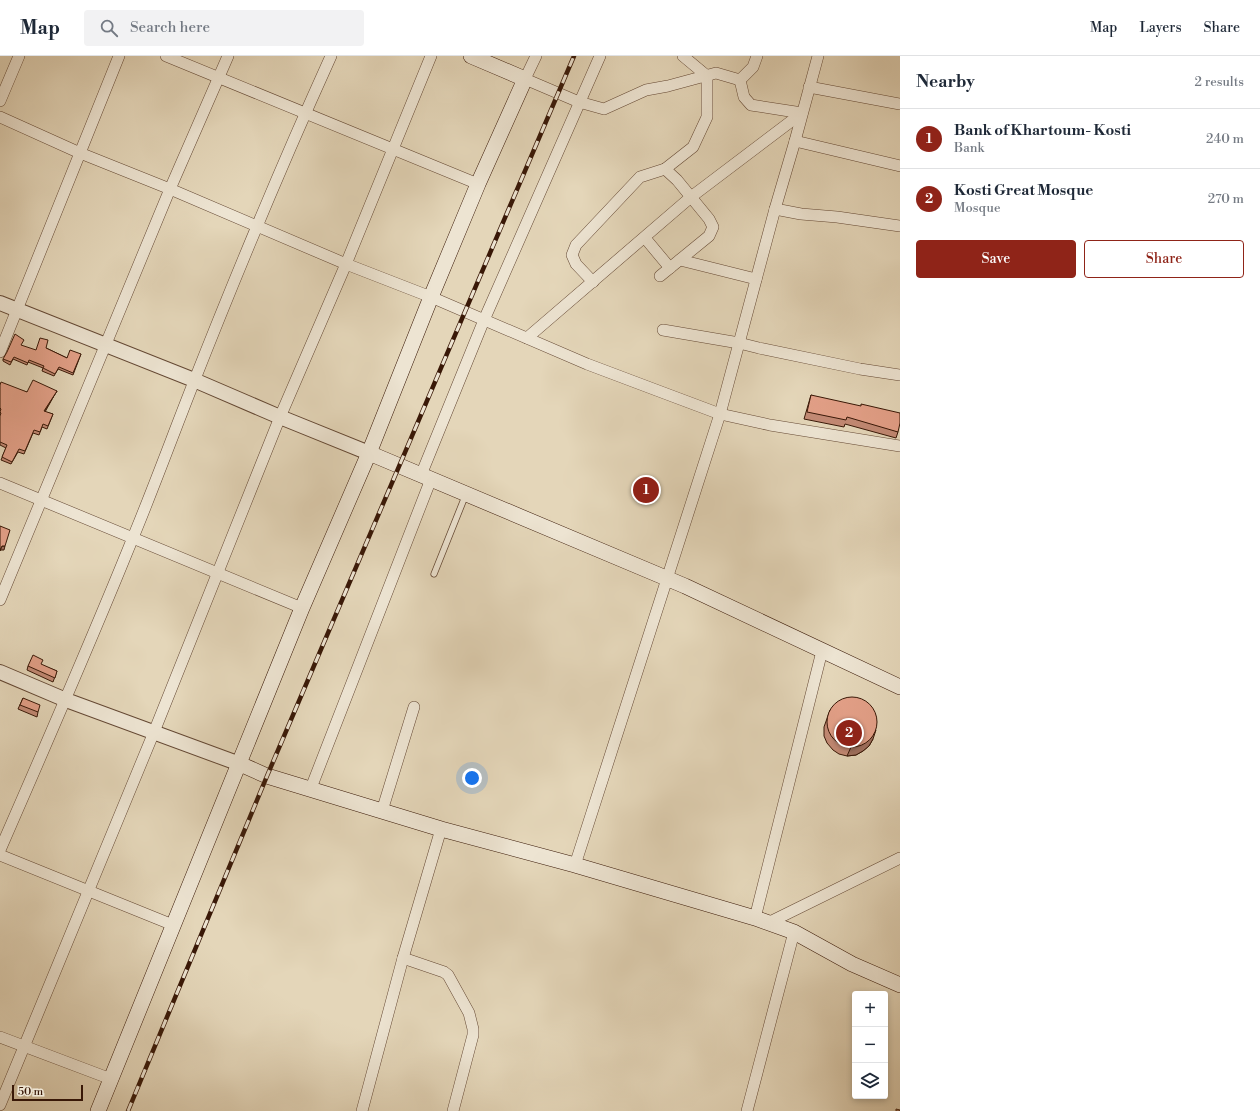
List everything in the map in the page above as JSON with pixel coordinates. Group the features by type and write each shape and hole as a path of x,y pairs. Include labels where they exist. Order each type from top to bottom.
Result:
{"main road":[{"path":"98,1111 302,608 369,453 478,184 525,79 471,56"},
{"path":"369,453 667,579 754,618 822,652 900,687"},
{"path":"240,764 267,776 310,788 441,830 575,865 761,920 794,932 852,964 900,985"}],"street":[{"path":"0,101 19,56"},
{"path":"0,352 119,56"},
{"path":"166,56 478,184"},
{"path":"0,600 107,345 170,189 228,56"},
{"path":"0,850 66,700 133,538 194,380 257,226 331,56"},
{"path":"0,1106 154,732 280,417 346,264 431,56"},
{"path":"536,56 525,79 579,102 604,110 646,90 668,86 716,73 740,80"},
{"path":"310,788 484,320 600,56"},
{"path":"683,56 707,76"},
{"path":"740,80 753,67 757,56"},
{"path":"575,865 720,414 774,209 795,141 818,56"},
{"path":"593,282 576,264 572,256 576,245 640,177 665,169 693,146 707,117 707,76"},
{"path":"740,80 744,97 751,105 802,113"},
{"path":"809,87 900,104"},
{"path":"527,338 645,238 690,197 802,113"},
{"path":"0,117 80,153 170,189 346,264 431,297 587,364 720,414 900,446"},
{"path":"795,141 900,166"},
{"path":"660,276 709,236 713,227 709,219 677,180 665,169"},
{"path":"774,209 801,214 837,217 900,226"},
{"path":"645,238 670,268"},
{"path":"680,260 756,279"},
{"path":"0,303 194,380 369,453"},
{"path":"663,330 739,343 860,369 900,375"},
{"path":"0,483 302,608"},
{"path":"761,920 822,652"},
{"path":"0,672 66,700 240,764"},
{"path":"382,811 414,707"},
{"path":"362,1111 403,958 441,830"},
{"path":"0,855 173,925"},
{"path":"761,920 900,858"},
{"path":"747,1111 794,932"},
{"path":"403,958 444,972 448,975 469,1013 472,1022 473,1035 457,1110"},
{"path":"0,1037 111,1080"}],"lane":[{"path":"434,574 466,494"}],"building":[{"path":"15,334 24,340 21,345 36,350 40,338 48,340 46,348 67,358 70,350 81,354 73,373 59,367 55,374 43,368 44,366 29,360 28,363 14,357 11,362 3,359"},
{"path":"33,380 57,391 44,411 53,414 48,426 43,424 40,432 34,430 25,451 19,449 12,462 2,457 7,445 0,442 0,385 1,382 27,392"},
{"path":"811,395 900,413 898,432 847,417 846,420 807,412"},
{"path":"0,526 10,530 5,546 2,546 0,550"},
{"path":"33,655 43,660 41,664 57,671 55,678 28,666"},
{"path":"852,697 862,699 870,704 875,712 877,722 875,732 870,740 862,745 852,747 842,745 834,740 829,732 827,722 829,712 834,704 842,699"},
{"path":"23,698 40,705 38,712 20,705"}],"railway":[{"path":"128,1111 267,776 574,56"}],"place":[{"name":"Bank of Khartoum- Kosti","path":"646,490"},
{"name":"Kosti Great Mosque","path":"849,733"}]}
